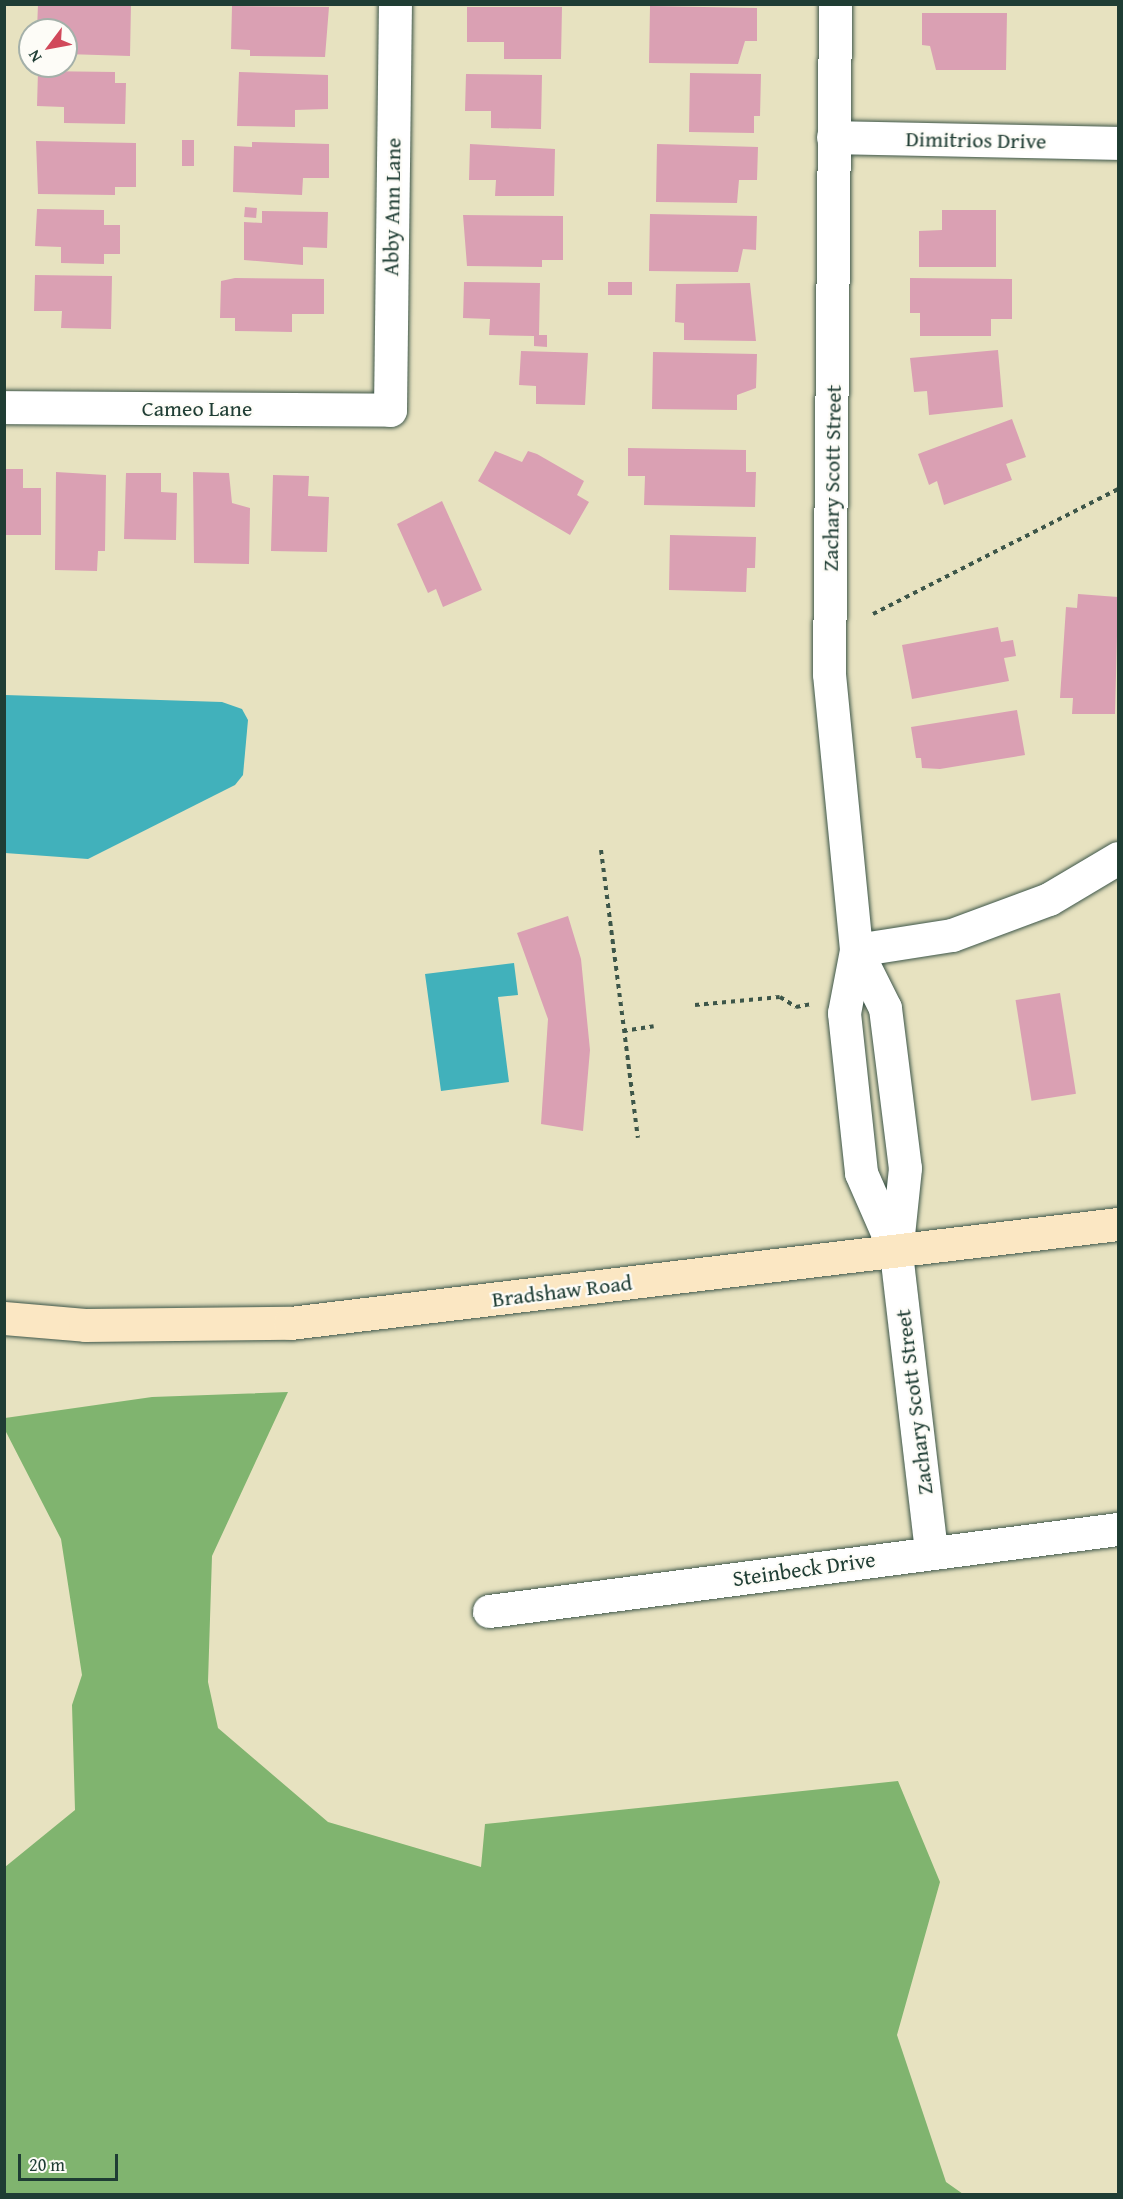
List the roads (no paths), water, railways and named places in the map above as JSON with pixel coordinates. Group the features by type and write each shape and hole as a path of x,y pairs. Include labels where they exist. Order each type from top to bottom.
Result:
{"street":[{"name":"Abby Ann Lane","path":"390,410 395,4"},
{"name":"Zachary Scott Street","path":"835,4 829,674 856,950 844,1013 861,1173 896,1253"},
{"name":"Dimitrios Drive","path":"833,137 1119,143"},
{"name":"Cameo Lane","path":"4,408 390,410"},
{"path":"856,950 952,935 1049,900 1119,858"},
{"name":"Zachary Scott Street","path":"856,950 885,1008 905,1168 896,1253 932,1552"},
{"name":"Bradshaw Road","path":"4,1318 85,1325 290,1323 896,1253 1119,1224"},
{"name":"Steinbeck Drive","path":"489,1611 1119,1529"}],"water":[{"path":"5,695 222,702 242,709 248,720 243,775 235,785 88,859 5,853"},
{"path":"514,963 518,995 498,997 509,1082 441,1091 425,974"}]}
